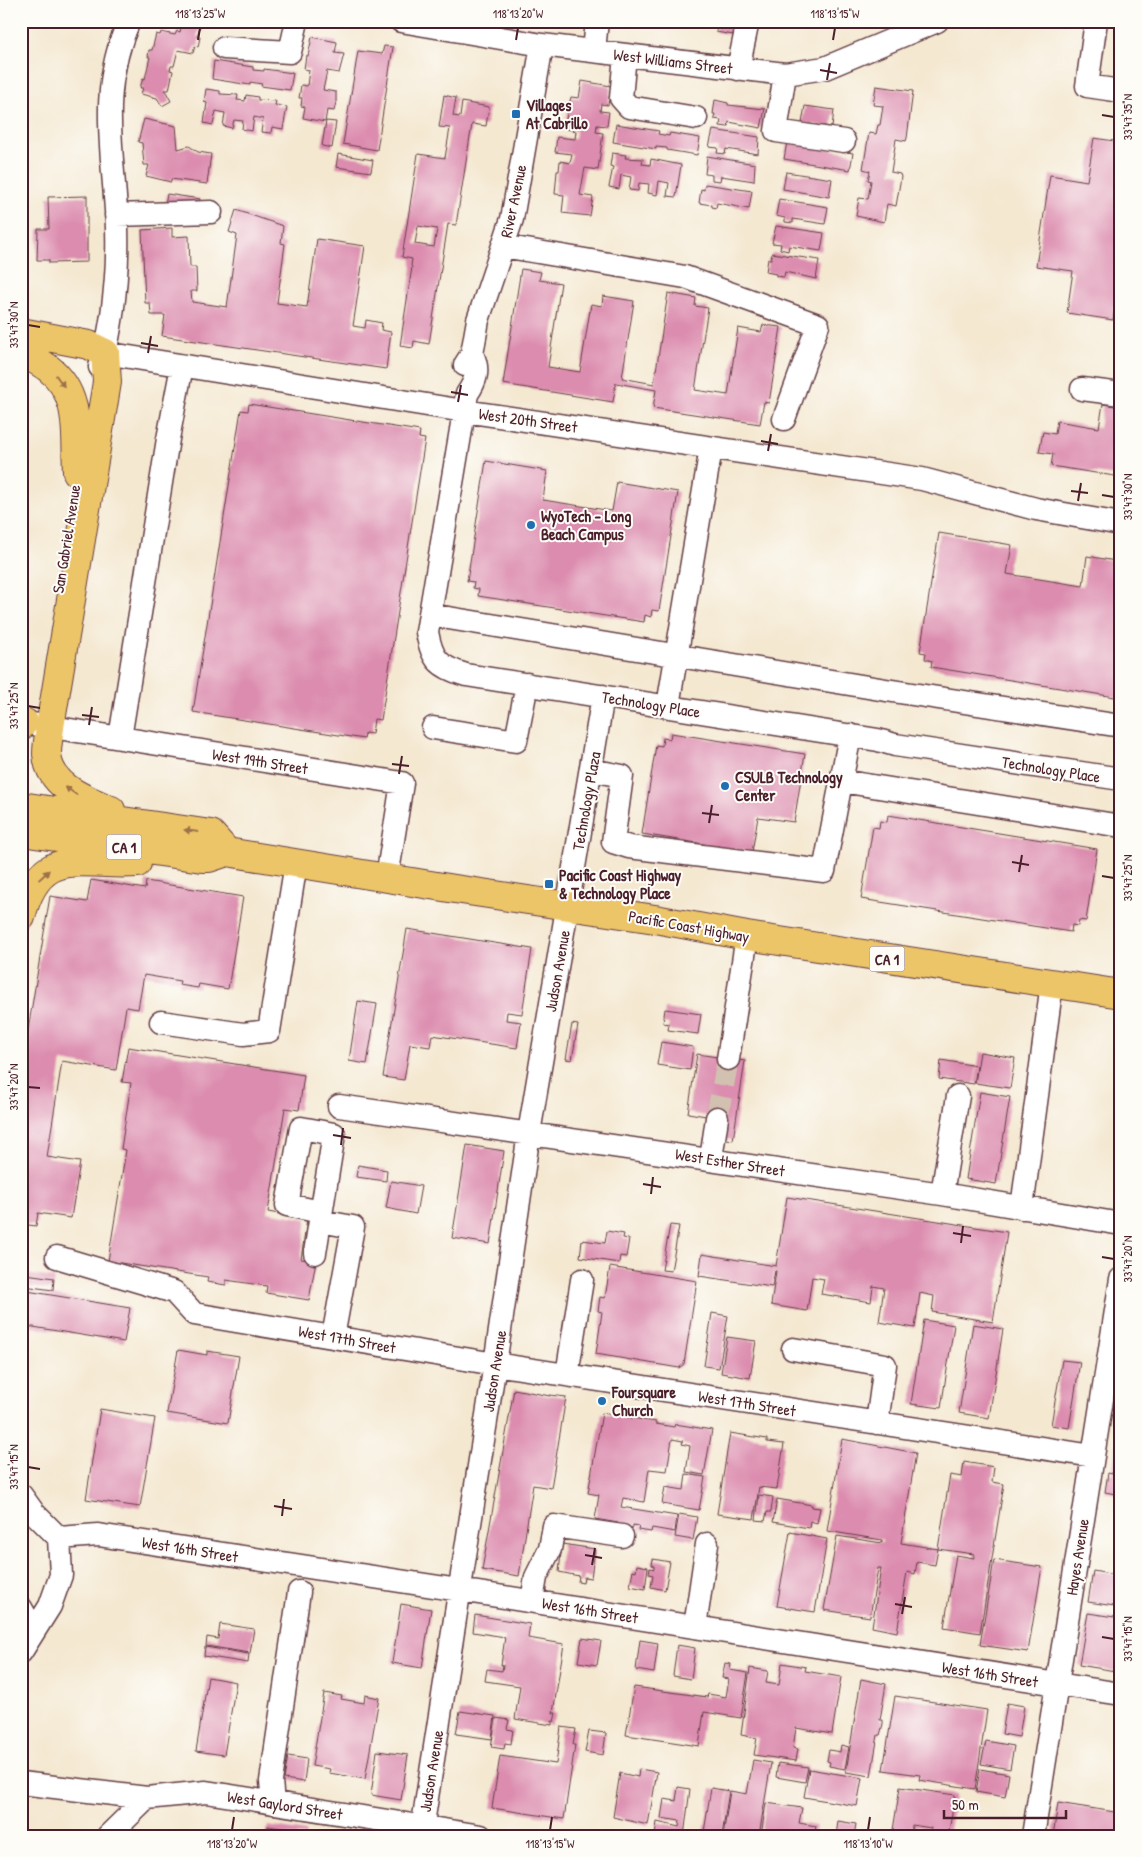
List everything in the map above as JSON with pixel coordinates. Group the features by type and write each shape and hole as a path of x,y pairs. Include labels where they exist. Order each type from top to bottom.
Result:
{"main road":[{"path":"21,332 89,344 105,353"},
{"path":"21,347 87,357 105,353"},
{"path":"21,352 47,367 59,377 69,394 76,420 77,472"},
{"name":"San Gabriel Avenue","path":"32,725 107,382 105,353"},
{"name":"San Gabriel Avenue","path":"32,725 39,700 77,472"},
{"path":"32,725 47,752 50,768 68,790 147,825"},
{"name":"CA 1","path":"21,806 211,834 214,855"},
{"name":"Pacific Coast Highway","path":"21,832 296,863 1121,994"},
{"path":"21,917 31,890 40,877 49,869 63,863 123,864 214,855"}],"street":[{"name":"San Gabriel Avenue","path":"77,472 86,439 95,380 105,353 117,279 116,215 109,128 111,83 121,40 129,21"},
{"path":"224,48 290,52 297,21"},
{"name":"West Williams Street","path":"401,21 542,44 785,74 825,68 936,22"},
{"path":"594,51 597,21"},
{"path":"738,69 748,21"},
{"path":"1096,21 1087,86 1121,91"},
{"name":"River Avenue","path":"465,403 462,382 465,363 472,354 478,320 512,219 542,44"},
{"path":"625,55 621,98 625,104 629,107 696,118"},
{"path":"785,74 776,131 844,141"},
{"path":"116,215 211,212"},
{"path":"503,246 685,277 818,325 784,419"},
{"name":"West 20th Street","path":"105,353 182,366 465,403 711,448 922,479 1036,509 1121,524"},
{"path":"120,738 182,366"},
{"path":"1082,389 1121,394"},
{"name":"Technology Place","path":"465,403 427,632 430,650 437,660 451,670 466,675 1121,779"},
{"path":"668,706 711,448"},
{"path":"430,616 1121,726"},
{"path":"433,728 516,741 527,684"},
{"name":"Technology Plaza","path":"568,906 603,696"},
{"name":"West 19th Street","path":"32,725 402,784 387,878"},
{"path":"591,770 622,776 613,842 629,847 824,871 850,736"},
{"path":"841,781 1121,826"},
{"path":"162,1022 243,1034 269,1031 296,863"},
{"name":"Judson Avenue","path":"421,1831 530,1133 568,906"},
{"path":"728,1059 747,936"},
{"path":"1022,1208 1052,983"},
{"path":"942,1194 958,1096"},
{"name":"West Esther Street","path":"339,1106 711,1159 942,1194 1121,1224"},
{"path":"711,1159 717,1118"},
{"path":"315,1253 320,1216 353,1227 333,1337"},
{"name":"West 17th Street","path":"57,1257 174,1292 194,1314 495,1364 1093,1456"},
{"name":"Hayes Avenue","path":"1033,1836 1121,1279"},
{"path":"567,1375 582,1280"},
{"path":"793,1350 885,1365 877,1423"},
{"path":"21,1495 34,1512 59,1538 61,1575 50,1606 21,1652"},
{"path":"532,1601 536,1577 550,1549 554,1526 622,1536"},
{"name":"West 16th Street","path":"59,1538 98,1535 1121,1694"},
{"path":"695,1627 707,1544"},
{"path":"273,1803 271,1781 299,1592"},
{"path":"21,1608 34,1631"},
{"name":"West Gaylord Street","path":"21,1783 147,1798 206,1792 421,1831 481,1836"},
{"path":"108,1836 147,1798"}],"building":[{"path":"718,21 735,21 733,35 716,32"},
{"path":"823,21 833,21 832,25 823,24"},
{"path":"1115,21 1121,21 1121,28 1114,27"},
{"path":"182,22 200,26 197,37 200,37 198,47 195,46 193,53 178,50 174,66 171,66 170,70 173,71 169,90 165,90 171,101 162,106 157,98 141,94 143,88 140,88 143,78 145,79 150,57 148,57 149,50 152,50 156,34 160,35 161,32 175,35 177,31 180,32"},
{"path":"312,37 337,42 335,53 344,54 339,73 327,71 323,90 336,92 336,102 334,111 327,110 325,122 303,118 305,107 301,106 302,98 299,98 301,85 307,86 309,70 304,69"},
{"path":"384,46 393,47 377,150 343,144 358,51 382,54"},
{"path":"214,61 253,67 253,70 264,71 264,69 293,73 290,90 261,86 262,84 250,82 250,85 212,79"},
{"path":"582,81 611,86 608,105 601,104 600,111 609,112 607,126 597,125 596,132 603,133 598,170 585,168 580,195 593,197 590,216 562,213 564,195 555,194 560,161 570,163 572,154 555,152 557,137 575,139 576,131 566,129 568,120 566,119 571,97 579,98"},
{"path":"876,86 913,91 907,138 906,141 896,139 891,172 900,174 901,177 896,206 887,204 884,222 856,216 859,198 868,199 871,181 868,180 870,171 863,169 869,133 876,134 878,125 880,125 883,106 873,105"},
{"path":"206,89 220,91 220,94 238,95 237,100 245,101 246,95 258,97 258,100 276,101 275,105 287,107 283,129 272,127 271,133 261,132 263,119 254,117 252,131 242,129 243,121 234,120 232,128 223,126 225,113 216,111 213,125 204,123 207,103 204,102"},
{"path":"444,95 456,98 453,116 460,117 462,102 489,107 486,126 472,124 456,225 448,224 429,344 414,341 413,348 400,346 412,267 412,259 402,257 418,154 445,158 450,128 439,127","holes":["418,226 437,229 434,247 415,244"]},
{"path":"715,100 728,103 728,105 765,109 761,128 729,122 728,127 720,126 721,120 714,119 715,114 713,114"},
{"path":"805,106 834,110 832,127 802,123"},
{"path":"144,119 176,126 178,149 189,146 198,152 211,154 207,184 171,179 171,182 146,176 149,165 144,165 142,143 138,142"},
{"path":"326,121 336,122 332,148 322,146"},
{"path":"616,124 659,131 658,134 669,136 670,133 700,138 697,155 667,150 667,148 656,147 656,149 613,142"},
{"path":"713,130 759,137 758,154 726,149 725,154 717,153 718,148 709,147"},
{"path":"1094,138 1121,142 1121,271 1113,320 1067,313 1073,271 1036,266 1050,175 1087,181"},
{"path":"787,142 853,153 850,170 784,159"},
{"path":"612,153 626,155 625,158 643,159 642,164 650,165 651,159 681,165 676,197 667,196 669,183 659,181 657,195 648,193 649,184 639,183 638,191 629,190 631,177 621,175 619,189 609,187 613,167 610,166"},
{"path":"338,154 373,160 371,172 336,167"},
{"path":"707,156 755,164 754,181 721,176 720,181 712,180 712,175 705,174"},
{"path":"786,172 832,179 829,197 783,189"},
{"path":"705,184 752,191 749,209 717,203 716,208 712,207 712,205 699,203 701,189 704,190"},
{"path":"167,194 200,199 198,208 165,204"},
{"path":"87,196 87,262 49,263 49,260 37,260 38,229 49,229 48,197"},
{"path":"779,199 828,207 825,224 793,219 793,223 785,222 785,218 776,216"},
{"path":"236,210 283,226 281,243 285,244 277,303 307,307 317,239 365,246 353,326 365,328 366,320 382,323 381,330 391,332 386,369 162,336 165,315 151,315 150,303 145,303 142,230 172,228 172,237 189,236 190,267 196,267 197,291 191,291 192,302 227,307 237,235 229,232"},
{"path":"776,226 824,233 821,251 789,246 788,251 780,249 781,244 772,243"},
{"path":"772,253 819,260 816,279 785,272 784,277 766,272 768,259 771,259"},
{"path":"521,269 541,272 539,280 561,283 548,367 580,372 591,304 602,306 603,296 634,301 622,378 654,384 668,293 696,298 695,306 708,308 695,390 728,395 738,328 761,332 763,325 781,327 769,403 764,402 760,424 653,408 656,390 616,383 613,402 503,384"},
{"path":"249,404 420,431 419,438 425,439 381,720 374,719 372,734 365,733 364,739 193,712 241,410 248,411"},
{"path":"1103,404 1121,407 1121,477 1051,466 1053,454 1039,452 1043,432 1055,434 1057,421 1099,428"},
{"path":"486,461 547,471 543,500 612,511 617,482 678,492 659,611 652,610 651,617 645,615 644,622 478,596 479,589 473,588 474,582 467,581"},
{"path":"939,533 1012,545 1007,574 1083,586 1087,556 1121,562 1121,698 931,667 932,661 925,659 926,653 920,652"},
{"name":"CSULB Technology Center","path":"671,733 805,754 794,822 758,817 752,852 642,834 656,745 662,746 663,738 670,739"},
{"path":"888,815 1097,849 1086,921 1079,920 1078,926 1072,925 1071,932 861,899 873,827 879,828 880,821 887,822"},
{"path":"91,880 145,889 146,881 243,897 228,989 199,984 198,988 179,985 180,981 144,975 138,1009 126,1007 116,1070 62,1061 47,1157 80,1162 71,1218 38,1213 36,1226 21,1224 21,1073 50,896 87,902"},
{"path":"407,929 532,949 522,1014 507,1012 506,1020 521,1022 517,1048 432,1035 430,1047 410,1044 404,1080 383,1077"},
{"path":"358,1001 377,1004 367,1064 349,1061"},
{"path":"665,1009 701,1014 698,1034 668,1030 669,1024 663,1023"},
{"path":"572,1024 578,1025 572,1060 566,1059"},
{"path":"661,1042 693,1047 690,1070 657,1065"},
{"path":"128,1047 304,1075 299,1110 285,1108 268,1212 307,1219 301,1259 316,1261 309,1300 266,1293 267,1286 226,1280 226,1285 207,1282 208,1277 108,1261 126,1150 121,1149 131,1083 122,1082"},
{"path":"980,1052 1015,1058 1010,1088 975,1083"},
{"path":"697,1054 745,1061 733,1140 721,1138 724,1119 688,1113"},
{"path":"941,1060 977,1066 974,1084 939,1079"},
{"path":"980,1092 1010,1097 996,1184 966,1179"},
{"path":"467,1145 504,1151 490,1244 452,1238"},
{"path":"358,1165 387,1170 386,1181 356,1177"},
{"path":"391,1181 421,1186 416,1214 386,1208"},
{"path":"787,1197 1007,1232 993,1322 932,1312 934,1296 920,1293 915,1328 879,1322 884,1288 873,1286 871,1302 821,1294 824,1279 812,1277 807,1311 771,1305 776,1271 772,1287 699,1276 702,1254 776,1266"},
{"path":"670,1225 679,1226 671,1271 662,1270"},
{"path":"607,1231 624,1234 623,1238 629,1239 626,1257 620,1256 619,1263 580,1257 582,1240 605,1243"},
{"path":"610,1267 697,1281 684,1364 679,1368 596,1354 602,1312 598,1311 600,1297 605,1298"},
{"path":"26,1274 54,1278 53,1290 24,1286"},
{"path":"21,1290 130,1308 124,1342 21,1325"},
{"path":"712,1313 728,1316 719,1368 704,1366"},
{"path":"924,1320 954,1325 941,1408 911,1404"},
{"path":"973,1324 1003,1329 989,1418 959,1413"},
{"path":"727,1337 756,1341 750,1378 721,1373"},
{"path":"178,1350 207,1355 207,1351 239,1356 228,1423 167,1413"},
{"path":"1062,1360 1080,1362 1069,1428 1051,1425"},
{"path":"514,1389 566,1397 551,1488 533,1485 519,1576 482,1570"},
{"path":"100,1409 155,1418 140,1507 86,1499"},
{"path":"602,1413 674,1427 675,1424 712,1430 704,1475 686,1472 690,1446 682,1444 683,1441 672,1439 667,1471 649,1469 644,1502 623,1498 621,1507 677,1516 675,1532 652,1528 651,1532 638,1530 639,1526 633,1525 633,1528 595,1519 599,1495 588,1493"},
{"path":"1120,1426 1121,1495 1105,1492 1108,1473 1112,1474"},
{"path":"730,1433 767,1439 767,1442 784,1444 777,1489 759,1487 754,1519 717,1514"},
{"path":"842,1439 916,1453 901,1543 938,1549 935,1565 917,1562 915,1574 907,1572 897,1632 872,1627 881,1568 878,1568 870,1617 824,1610 837,1536 882,1543 882,1540 827,1531"},
{"path":"964,1462 994,1467 992,1482 1004,1484 980,1633 944,1627 956,1555 974,1558 974,1554 938,1549 950,1475 962,1477"},
{"path":"686,1474 705,1477 699,1510 662,1504 665,1487 684,1490"},
{"path":"759,1495 773,1497 771,1512 767,1512 765,1521 756,1520"},
{"path":"777,1499 820,1508 817,1523 810,1521 809,1528 773,1522"},
{"path":"679,1514 697,1517 693,1540 675,1537"},
{"path":"790,1532 827,1539 815,1612 777,1606"},
{"path":"562,1544 595,1549 591,1578 584,1577 583,1583 578,1582 579,1576 559,1572"},
{"path":"653,1559 670,1562 665,1590 651,1587 653,1575 649,1574 650,1568 654,1569 652,1565"},
{"path":"994,1560 1042,1567 1028,1652 980,1645"},
{"path":"637,1565 648,1567 645,1589 630,1586 633,1570 636,1571"},
{"path":"1093,1571 1121,1576 1121,1607 1088,1602"},
{"path":"401,1604 431,1609 422,1668 392,1663"},
{"path":"1088,1613 1121,1618 1121,1672 1079,1665"},
{"path":"475,1615 530,1624 528,1638 564,1644 553,1713 556,1713 552,1725 515,1719 520,1686 485,1681 487,1669 502,1671 503,1665 501,1665 505,1637 473,1632"},
{"path":"220,1624 254,1629 250,1653 206,1646 207,1637 218,1639"},
{"path":"582,1638 601,1641 597,1665 578,1662"},
{"path":"640,1640 658,1643 654,1673 636,1670"},
{"path":"677,1645 695,1648 691,1679 673,1676"},
{"path":"205,1647 249,1654 248,1663 204,1656"},
{"path":"725,1663 731,1664 730,1670 748,1673 741,1718 704,1712 699,1746 626,1735 634,1687 707,1697 708,1694 726,1697 729,1679 722,1678"},
{"path":"782,1663 806,1667 805,1671 841,1677 832,1734 796,1728 793,1748 798,1749 796,1761 754,1755 757,1738 741,1735 750,1668 768,1671 766,1683 779,1685"},
{"path":"208,1677 236,1682 224,1755 196,1751"},
{"path":"861,1679 886,1684 880,1720 883,1720 883,1724 880,1735 878,1735 871,1776 846,1772"},
{"path":"324,1693 342,1696 341,1699 364,1703 365,1695 379,1698 365,1779 329,1773 330,1769 312,1766"},
{"path":"895,1696 987,1710 975,1789 919,1780 920,1775 883,1770"},
{"path":"1007,1703 1024,1706 1019,1737 1002,1734"},
{"path":"460,1711 495,1716 492,1739 456,1734"},
{"path":"496,1718 509,1720 507,1729 513,1730 511,1744 505,1743 504,1749 491,1747"},
{"path":"561,1727 576,1729 564,1819 492,1808 500,1756 556,1764"},
{"path":"589,1731 606,1733 603,1755 585,1752"},
{"path":"986,1741 1014,1746 1010,1769 981,1764"},
{"path":"841,1745 849,1747 845,1769 829,1766 830,1762 827,1761 829,1750 840,1752"},
{"path":"377,1751 408,1755 401,1800 371,1795"},
{"path":"288,1756 307,1759 304,1782 284,1779"},
{"path":"753,1760 771,1763 759,1836 723,1836 730,1791 747,1794"},
{"path":"778,1763 808,1767 805,1782 776,1777"},
{"path":"639,1769 657,1772 648,1825 613,1817 620,1773 638,1777"},
{"path":"809,1769 862,1778 857,1806 804,1797"},
{"path":"980,1769 1009,1774 1005,1797 976,1792"},
{"path":"678,1787 690,1789 684,1836 655,1836 657,1822 679,1827 680,1821 661,1818 664,1799 676,1801"},
{"path":"900,1787 955,1795 949,1831 947,1831 946,1836 930,1834 931,1828 912,1825 911,1836 892,1836"},
{"path":"711,1788 729,1791 722,1835 704,1832"},
{"path":"766,1803 802,1808 799,1823 816,1826 814,1836 761,1836"},
{"path":"1058,1803 1121,1813 1121,1836 1053,1836"},
{"path":"838,1821 856,1824 854,1836 836,1836"},
{"path":"268,1826 307,1832 306,1836 266,1836"}],"tunnel":[{"path":"717,1118 728,1059"}],"place":[{"name":"Villages At Cabrillo","path":"516,114"},
{"name":"WyoTech - Long Beach Campus","path":"531,525"},
{"name":"CSULB Technology Center","path":"725,786"},
{"name":"Pacific Coast Highway & Technology Place","path":"549,884"},
{"name":"Foursquare Church","path":"602,1401"}]}
